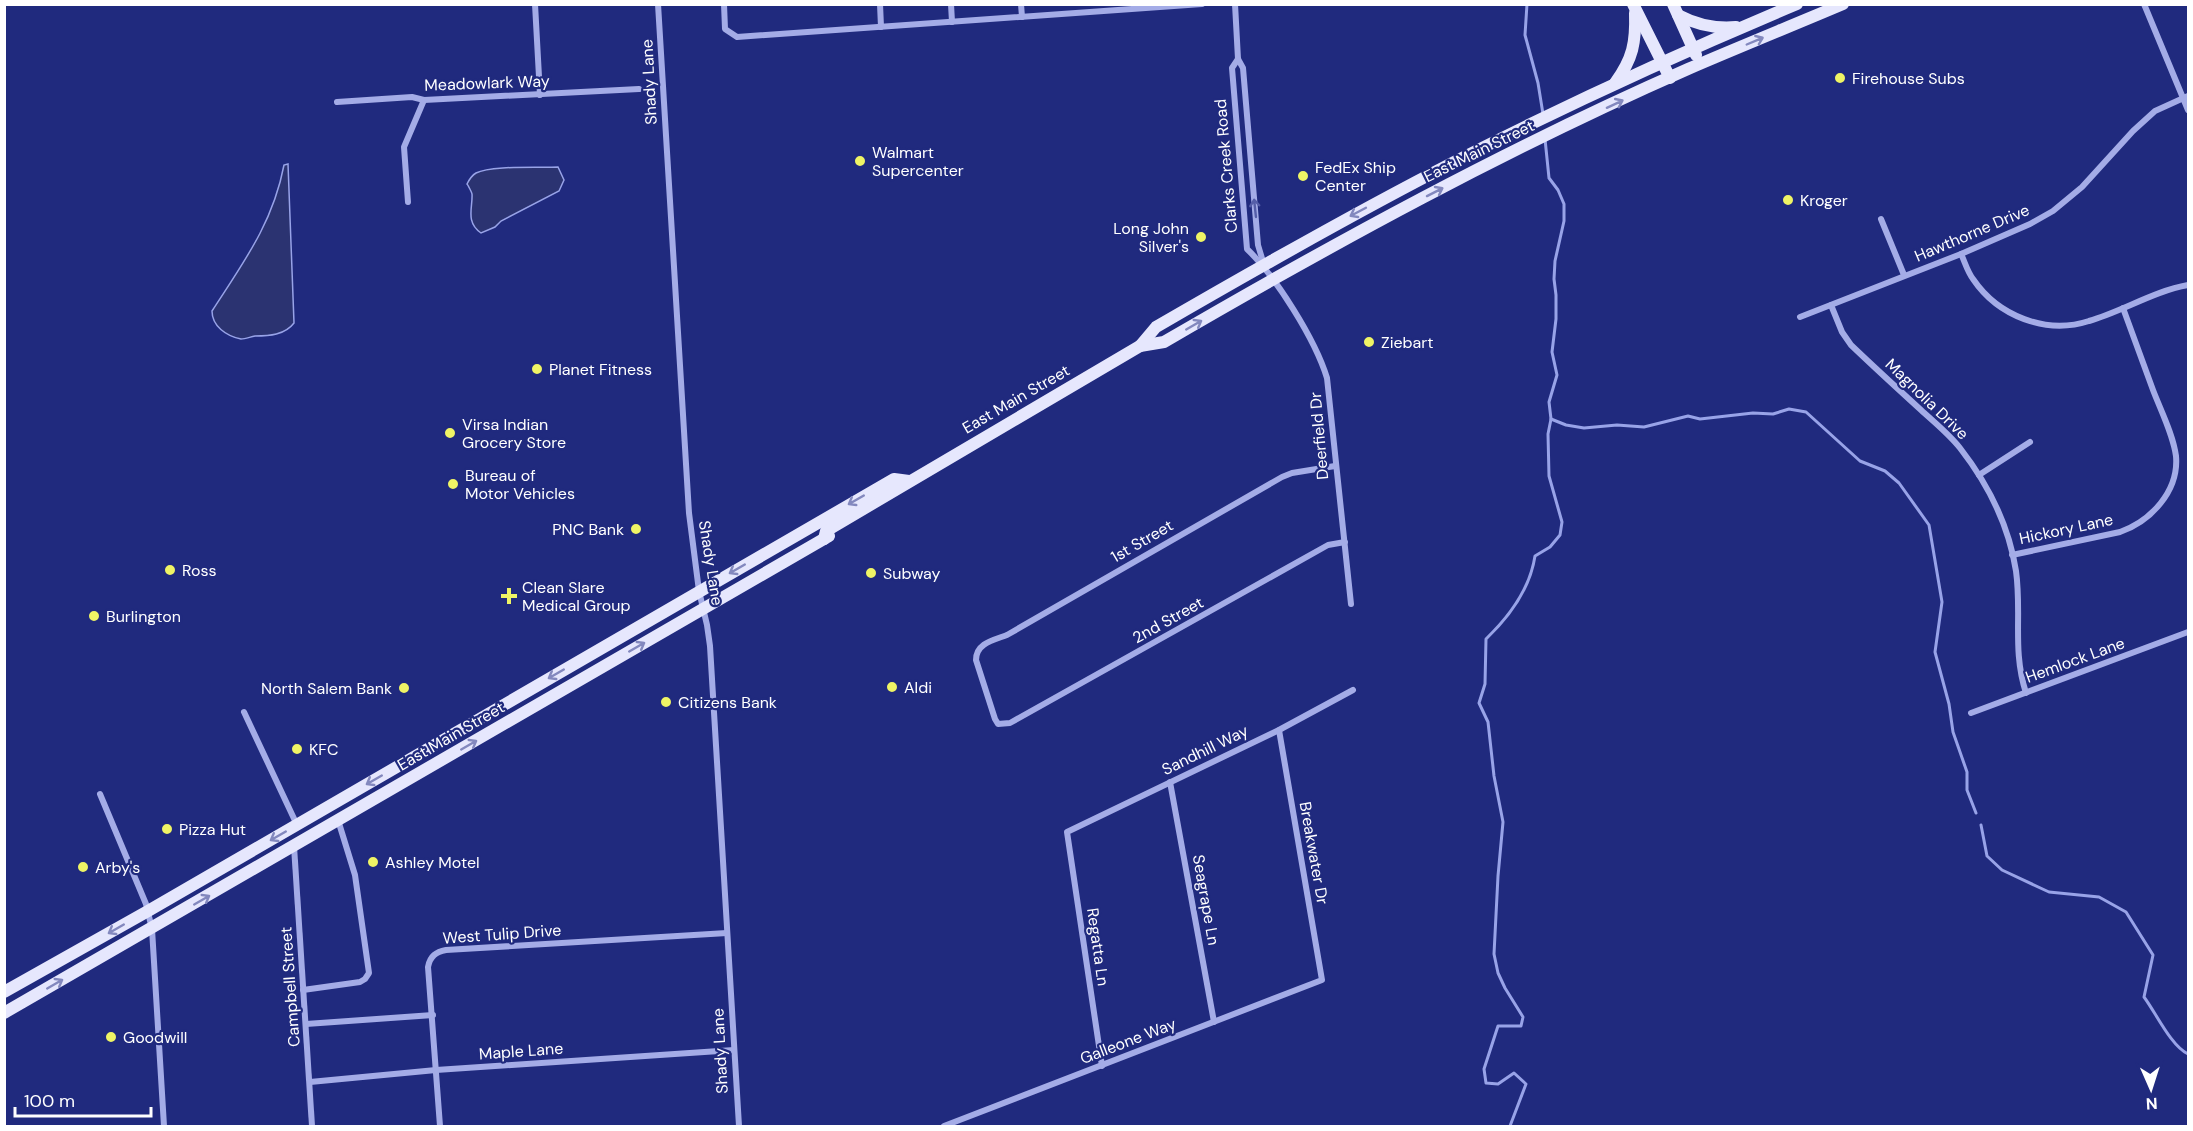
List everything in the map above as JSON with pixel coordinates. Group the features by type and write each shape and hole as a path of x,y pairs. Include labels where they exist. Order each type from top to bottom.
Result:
{"main road":[{"name":"East Main Street","path":"1140,346 1164,342 1268,272 1385,198 1614,84 1797,4"},
{"name":"East Main Street","path":"4,1013 824,539 826,531 1140,346 1156,327 1670,78 1843,4"},
{"path":"1634,7 1670,78"},
{"path":"1614,84 1629,61 1635,45 1634,7"},
{"path":"1675,10 1711,27 1746,26"},
{"path":"1675,10 1692,50 1702,63"},
{"name":"East Main Street","path":"4,992 297,825 894,478 909,481"}],"street":[{"path":"535,4 540,95"},
{"name":"Shady Lane","path":"658,4 689,513 699,591 710,646 739,1126"},
{"path":"724,4 725,29 737,37 1202,4"},
{"path":"880,4 881,27"},
{"path":"951,4 952,22"},
{"path":"1021,4 1022,17"},
{"name":"Clarks Creek Road","path":"1235,4 1238,59 1243,68 1258,245 1268,272"},
{"path":"2144,4 2186,97 2188,110"},
{"name":"Clarks Creek Road","path":"1238,59 1232,68 1247,249 1268,272"},
{"name":"Meadowlark Way","path":"337,102 639,89"},
{"name":"Hawthorne Drive","path":"1800,317 1961,254 2030,224 2053,211 2082,187 2133,131 2155,111 2186,97"},
{"path":"408,202 404,147 424,100"},
{"path":"1881,219 1904,275"},
{"path":"1961,254 1973,279 1993,303 2019,318 2034,323 2058,326 2079,324 2165,291 2188,285"},
{"name":"Deerfield Dr","path":"1268,272 1314,344 1324,367 1331,405 1335,466 1351,604"},
{"name":"Magnolia Drive","path":"1831,305 1842,332 1851,345 1953,440 1979,475 2000,513 2012,555 2018,594 2017,656 2019,673 2026,693"},
{"name":"Hickory Lane","path":"2012,555 2132,528 2156,510 2168,491 2176,464 2174,448 2122,308"},
{"path":"1979,475 2030,442"},
{"name":"1st Street","path":"1004,724 999,724 995,719 976,660 979,648 1007,635 1282,477 1292,473 1335,466"},
{"name":"2nd Street","path":"1004,724 1010,723 1112,667 1328,545 1345,542"},
{"name":"Hemlock Lane","path":"1971,713 2188,632"},
{"name":"Sandhill Way","path":"1067,832 1279,730 1353,690"},
{"path":"244,712 297,825"},
{"name":"Breakwater Dr","path":"1279,730 1322,980"},
{"name":"Seagrape Ln","path":"1170,782 1214,1022"},
{"path":"100,794 148,911 152,929 164,1126"},
{"path":"303,990 360,982 369,973 355,875 338,820"},
{"name":"Regatta Ln","path":"1067,832 1101,1066"},
{"name":"Campbell Street","path":"294,846 312,1126"},
{"name":"West Tulip Drive","path":"433,1015 428,967 430,958 439,951 727,933"},
{"name":"Galleone Way","path":"944,1126 1322,980"},
{"path":"306,1024 433,1015 440,1126"},
{"name":"Maple Lane","path":"310,1082 436,1070 734,1050"}],"shaded area":[{"path":"288,164 294,323 286,330 276,334 235,338 217,326 212,311 256,242 272,206 284,165"},
{"path":"558,167 564,180 559,191 501,221 495,227 481,233 476,229 471,219 472,194 467,184 474,174 483,170 504,168"}],"waterway":[{"path":"1527,4 1525,35 1538,83 1543,114"},
{"path":"1510,1126 1526,1084 1514,1073 1498,1084 1486,1083 1484,1069 1498,1026 1521,1026 1523,1017 1498,973 1494,954 1503,822 1494,776 1488,722 1479,703 1485,684 1486,639 1518,601 1529,580 1535,556 1550,547 1560,535 1562,522 1549,476 1548,434 1551,419 1549,402 1557,375 1552,352 1556,319 1555,261 1564,221 1564,204 1549,178 1545,139"},
{"path":"1551,419 1566,425 1584,428 1617,425 1644,427 1688,416 1700,419 1753,413 1773,414 1789,409 1806,412 1860,461 1885,471 1899,483 1929,525 1942,602 1935,652 1949,704 1953,732 1967,772 1967,790 1976,813"},
{"path":"1981,825 1987,856 2002,870 2049,892 2099,897 2126,912 2153,955 2144,997 2170,1037 2188,1054"}],"place":[{"name":"Firehouse Subs","path":"1840,78"},
{"name":"Walmart Supercenter","path":"860,161"},
{"name":"FedEx Ship Center","path":"1303,176"},
{"name":"Kroger","path":"1788,200"},
{"name":"Long John Silver's","path":"1201,237"},
{"name":"Ziebart","path":"1369,342"},
{"name":"Planet Fitness","path":"537,369"},
{"name":"Virsa Indian Grocery Store","path":"450,433"},
{"name":"Bureau of Motor Vehicles","path":"453,484"},
{"name":"PNC Bank","path":"636,529"},
{"name":"Ross","path":"170,570"},
{"name":"Subway","path":"871,573"},
{"name":"Clean Slare Medical Group","path":"509,596"},
{"name":"Burlington","path":"94,616"},
{"name":"Aldi","path":"892,687"},
{"name":"North Salem Bank","path":"404,688"},
{"name":"Citizens Bank","path":"666,702"},
{"name":"KFC","path":"297,749"},
{"name":"Pizza Hut","path":"167,829"},
{"name":"Ashley Motel","path":"373,862"},
{"name":"Arby's","path":"83,867"},
{"name":"Goodwill","path":"111,1037"}]}
